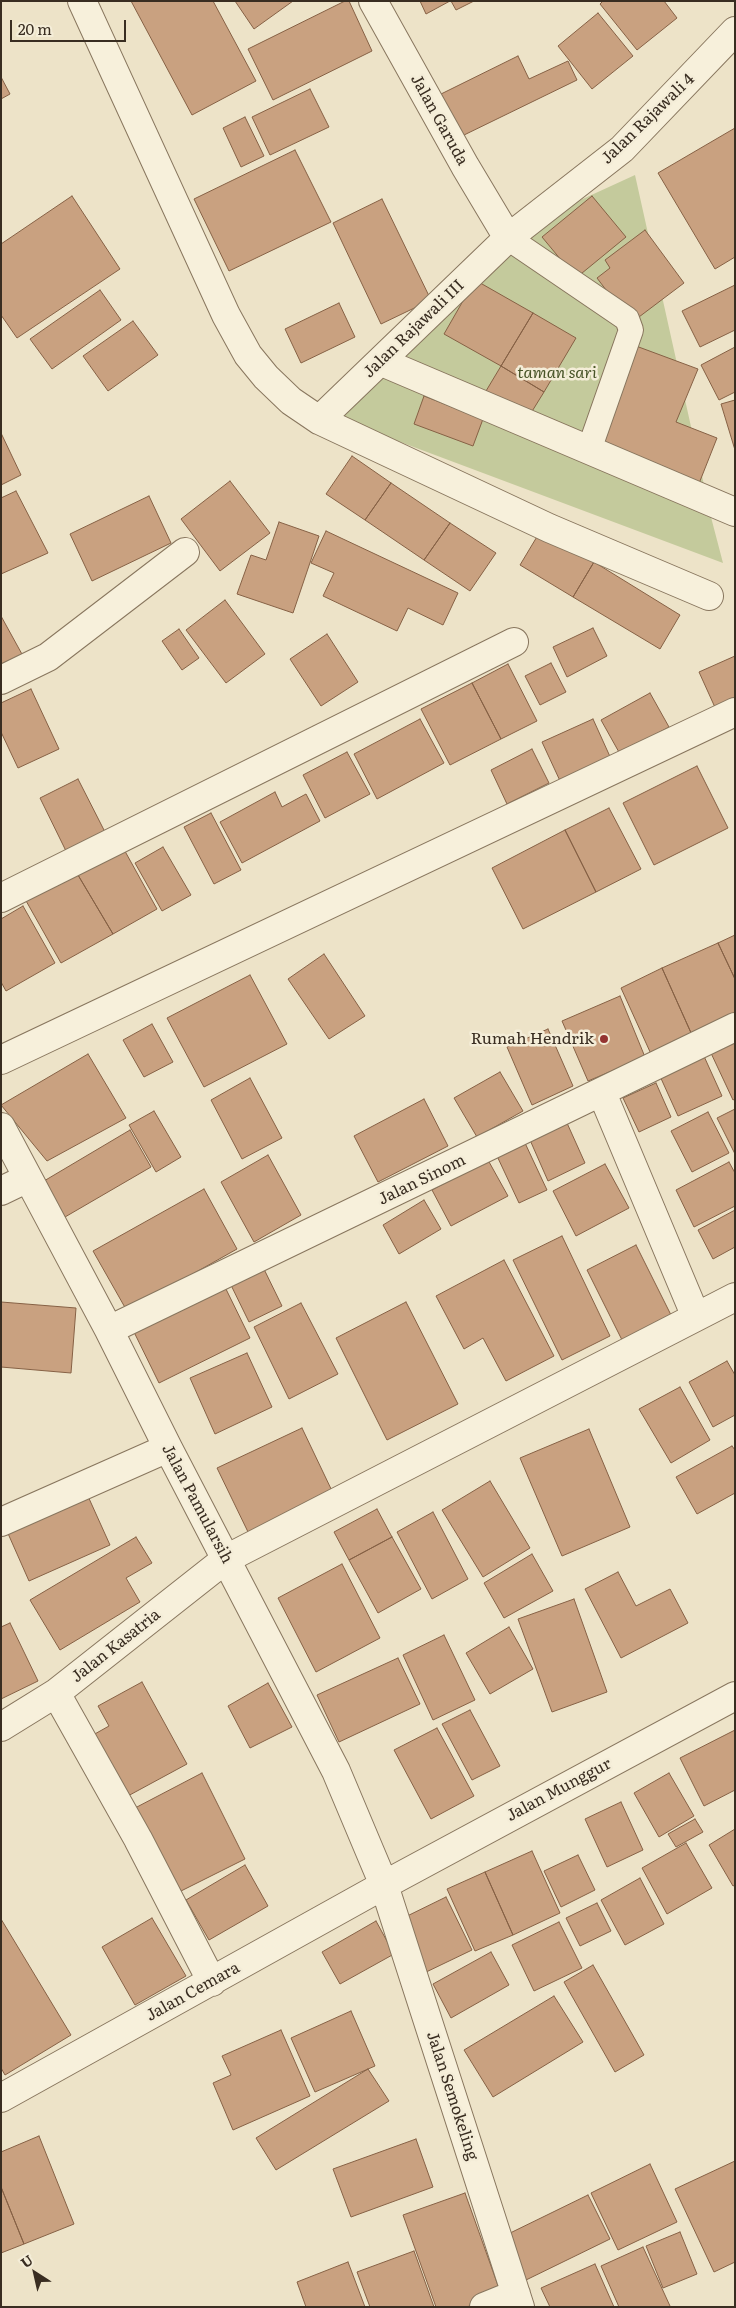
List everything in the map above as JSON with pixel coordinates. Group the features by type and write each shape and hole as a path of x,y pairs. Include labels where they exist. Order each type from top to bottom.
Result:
{"street":[{"path":"82,1 226,315 248,354 266,377 290,401 320,420 549,528 709,596"},
{"name":"Jalan Garuda","path":"373,1 465,166 508,238"},
{"name":"Jalan Rajawali 4","path":"508,238 622,149 735,31"},
{"name":"Jalan Rajawali III","path":"320,420 508,238"},
{"path":"382,362 735,512"},
{"path":"1,680 48,657 185,552"},
{"path":"1,898 514,642"},
{"path":"1,1060 735,712"},
{"name":"Jalan Sinom","path":"110,1330 735,1027"},
{"path":"602,1093 696,1317"},
{"name":"Jalan Pamularsih","path":"1,1127 110,1330 168,1448 336,1772 384,1885"},
{"path":"1,1190 28,1178"},
{"name":"Jalan Kasatria","path":"1,1727 56,1693 226,1559 735,1297"},
{"path":"1,1522 168,1448"},
{"path":"56,1693 138,1839 212,1982"},
{"name":"Jalan Munggur","path":"384,1885 735,1696"},
{"name":"Jalan Cemara","path":"1,2098 384,1885"},
{"name":"Jalan Semokeling","path":"384,1885 518,2300"},
{"path":"484,2307 518,2300"}],"lane":[{"path":"508,238 627,319 631,330 589,450"}],"green space":[{"name":"taman sari","path":"635,175 723,563 331,416 550,214"}],"building":[{"path":"131,1 213,1 256,81 192,115"},
{"path":"235,1 293,1 254,29"},
{"path":"345,1 349,1 372,51 273,100 248,49"},
{"path":"420,1 450,1 426,14"},
{"path":"451,1 474,1 456,10"},
{"path":"603,1 664,1 677,18 637,50 600,4"},
{"path":"598,13 633,56 592,89 558,46"},
{"path":"518,56 529,79 568,61 577,80 462,136 441,94"},
{"path":"1,77 10,94 1,99"},
{"path":"310,89 329,127 270,155 252,117"},
{"path":"245,117 264,156 241,167 223,128"},
{"path":"735,128 735,257 715,269 658,173"},
{"path":"295,150 331,222 229,271 194,199"},
{"path":"72,196 120,269 17,338 1,315 1,244"},
{"path":"592,196 626,237 576,278 542,237"},
{"path":"382,199 431,300 381,324 333,223"},
{"path":"645,230 684,283 631,323 597,278 610,268 605,260"},
{"path":"475,280 533,313 501,366 444,334"},
{"path":"735,285 735,330 700,347 682,311"},
{"path":"100,290 121,320 52,369 30,339"},
{"path":"339,303 355,337 301,363 285,329"},
{"path":"533,313 576,338 544,392 501,366"},
{"path":"133,321 158,355 108,391 83,356"},
{"path":"636,346 698,369 676,422 717,438 698,486 596,447"},
{"path":"735,347 735,392 719,400 701,365"},
{"path":"501,366 544,392 526,421 483,396"},
{"path":"424,396 483,419 473,446 414,424"},
{"path":"735,400 735,450 721,404"},
{"path":"1,433 21,475 1,485"},
{"path":"352,456 391,483 365,520 326,494"},
{"path":"230,481 270,533 220,571 181,519"},
{"path":"391,483 450,523 424,560 365,520"},
{"path":"16,491 48,553 1,574 1,498"},
{"path":"149,496 171,543 92,581 70,534"},
{"path":"279,522 319,536 293,613 237,594 251,555 266,560"},
{"path":"450,523 496,553 470,591 424,560"},
{"path":"541,530 594,562 573,597 520,565"},
{"path":"326,531 458,593 443,625 408,608 397,631 323,596 334,573 311,563"},
{"path":"594,562 680,615 660,649 573,597"},
{"path":"225,600 265,654 226,683 186,630"},
{"path":"1,616 23,656 1,667"},
{"path":"593,628 607,656 567,677 553,647"},
{"path":"179,629 199,658 182,670 162,641"},
{"path":"327,634 358,682 321,706 290,659"},
{"path":"735,656 735,706 718,714 699,672"},
{"path":"551,663 566,692 540,705 525,676"},
{"path":"508,664 537,721 501,739 472,683"},
{"path":"472,683 501,739 450,765 421,709"},
{"path":"31,689 59,749 18,768 1,732 1,703"},
{"path":"650,693 669,727 620,754 601,720"},
{"path":"420,719 444,763 377,799 354,754"},
{"path":"593,719 612,761 561,783 542,742"},
{"path":"532,749 549,783 507,804 491,770"},
{"path":"347,752 370,794 325,818 303,775"},
{"path":"697,766 728,828 654,865 623,803"},
{"path":"78,779 105,832 66,851 40,798"},
{"path":"275,792 282,807 306,794 320,821 242,863 220,822"},
{"path":"609,808 641,869 596,892 565,830"},
{"path":"211,813 241,870 214,884 184,827"},
{"path":"565,830 596,892 523,929 492,868"},
{"path":"121,844 157,909 113,934 75,870"},
{"path":"163,847 191,895 162,911 135,863"},
{"path":"75,870 113,934 61,963 25,899"},
{"path":"23,906 55,963 6,991 1,982 1,919"},
{"path":"735,935 735,979 718,943"},
{"path":"718,943 735,979 735,1016 692,1035 662,968"},
{"path":"324,954 365,1016 329,1039 288,979"},
{"path":"662,968 692,1035 651,1054 621,988"},
{"path":"250,975 287,1044 204,1087 167,1018"},
{"name":"Rumah Hendrik","path":"620,996 645,1057 588,1081 562,1021"},
{"path":"152,1024 173,1062 144,1077 123,1040"},
{"path":"548,1029 573,1086 532,1105 507,1047"},
{"path":"735,1040 735,1099 733,1100 710,1051"},
{"path":"88,1054 126,1118 47,1161 1,1105"},
{"path":"703,1054 722,1096 678,1116 659,1074"},
{"path":"500,1072 523,1111 477,1137 454,1098"},
{"path":"250,1078 282,1138 242,1159 211,1100"},
{"path":"656,1083 671,1117 639,1132 623,1098"},
{"path":"424,1099 448,1146 378,1182 354,1136"},
{"path":"735,1109 735,1154 717,1118"},
{"path":"154,1111 181,1157 156,1172 129,1125"},
{"path":"708,1112 729,1153 692,1172 671,1131"},
{"path":"567,1123 585,1163 548,1181 530,1140"},
{"path":"130,1130 151,1167 65,1217 44,1181"},
{"path":"525,1143 547,1190 519,1203 497,1156"},
{"path":"268,1155 301,1215 254,1242 221,1182"},
{"path":"488,1160 508,1196 451,1226 432,1190"},
{"path":"729,1162 735,1173 735,1206 694,1227 676,1190"},
{"path":"605,1164 629,1208 576,1236 553,1191"},
{"path":"204,1189 237,1249 127,1311 93,1251"},
{"path":"424,1200 441,1229 399,1254 383,1225"},
{"path":"735,1210 735,1247 713,1259 698,1230"},
{"path":"562,1236 610,1336 562,1360 513,1260"},
{"path":"636,1245 671,1315 622,1340 587,1270"},
{"path":"504,1260 554,1356 506,1381 483,1338 464,1349 436,1296"},
{"path":"261,1263 282,1306 249,1322 228,1279"},
{"path":"223,1283 250,1338 159,1383 132,1328"},
{"path":"1,1302 76,1308 71,1373 1,1367"},
{"path":"406,1302 458,1404 387,1440 336,1338"},
{"path":"301,1303 338,1374 289,1399 254,1327"},
{"path":"247,1353 272,1407 215,1434 190,1378"},
{"path":"727,1361 735,1375 735,1415 713,1427 689,1382"},
{"path":"680,1387 710,1440 671,1463 639,1409"},
{"path":"302,1428 333,1493 249,1534 217,1468"},
{"path":"589,1429 630,1527 562,1556 520,1458"},
{"path":"732,1446 735,1450 735,1493 697,1514 676,1477"},
{"path":"490,1481 530,1548 483,1577 442,1510"},
{"path":"87,1494 110,1545 29,1581 6,1529"},
{"path":"377,1509 392,1537 349,1560 334,1532"},
{"path":"433,1512 468,1579 432,1599 397,1532"},
{"path":"136,1537 152,1563 126,1578 140,1602 60,1650 30,1600"},
{"path":"392,1537 421,1589 378,1613 349,1560"},
{"path":"532,1554 553,1591 504,1618 484,1583"},
{"path":"342,1564 380,1638 316,1672 278,1598"},
{"path":"618,1572 636,1606 670,1589 688,1623 621,1658 585,1589"},
{"path":"574,1599 607,1692 552,1712 518,1619"},
{"path":"10,1623 38,1681 1,1699 1,1627"},
{"path":"509,1627 533,1669 490,1694 466,1653"},
{"path":"444,1635 475,1700 433,1720 403,1655"},
{"path":"398,1658 420,1704 339,1742 317,1695"},
{"path":"142,1682 187,1764 126,1797 93,1735 109,1726 98,1706"},
{"path":"268,1683 292,1727 250,1748 228,1706"},
{"path":"470,1710 500,1766 472,1780 442,1724"},
{"path":"437,1728 474,1796 431,1819 394,1750"},
{"path":"735,1730 735,1790 704,1806 680,1758"},
{"path":"202,1773 245,1859 177,1893 135,1808"},
{"path":"669,1773 694,1816 659,1837 634,1793"},
{"path":"621,1802 643,1850 607,1867 585,1819"},
{"path":"695,1819 703,1832 676,1847 668,1834"},
{"path":"735,1829 735,1885 733,1886 709,1845"},
{"path":"686,1843 712,1888 667,1914 642,1868"},
{"path":"532,1851 560,1913 513,1935 485,1872"},
{"path":"578,1855 595,1890 561,1907 544,1871"},
{"path":"245,1865 268,1906 209,1940 186,1900"},
{"path":"485,1872 513,1935 475,1951 447,1889"},
{"path":"640,1878 664,1924 625,1945 601,1900"},
{"path":"446,1897 472,1950 422,1974 397,1921"},
{"path":"597,1903 611,1931 580,1946 566,1918"},
{"path":"152,1918 186,1976 135,2005 102,1947"},
{"path":"1,1919 71,2035 5,2075 1,2068"},
{"path":"376,1921 394,1954 340,1984 322,1952"},
{"path":"559,1922 582,1968 534,1991 512,1945"},
{"path":"491,1952 509,1985 451,2018 433,1984"},
{"path":"593,1965 644,2055 615,2072 564,1982"},
{"path":"554,1996 583,2042 493,2097 464,2050"},
{"path":"351,2011 375,2066 315,2092 291,2038"},
{"path":"281,2030 310,2096 233,2130 213,2083 231,2075 222,2056"},
{"path":"368,2069 389,2101 276,2170 256,2138"},
{"path":"39,2136 74,2224 24,2244 1,2187 1,2152"},
{"path":"416,2139 433,2187 351,2217 333,2169"},
{"path":"735,2161 735,2262 714,2272 675,2189"},
{"path":"650,2164 677,2222 618,2250 591,2193"},
{"path":"1,2187 24,2244 1,2253"},
{"path":"465,2193 501,2294 467,2307 436,2307 403,2215"},
{"path":"588,2195 610,2239 526,2280 504,2236"},
{"path":"680,2232 697,2274 663,2288 646,2246"},
{"path":"643,2247 669,2307 619,2307 601,2266"},
{"path":"414,2251 434,2307 370,2307 357,2272"},
{"path":"348,2262 365,2307 306,2307 297,2282"},
{"path":"595,2264 614,2307 550,2307 541,2288"}],"place":[{"name":"Rumah Hendrik","path":"604,1039"}]}
